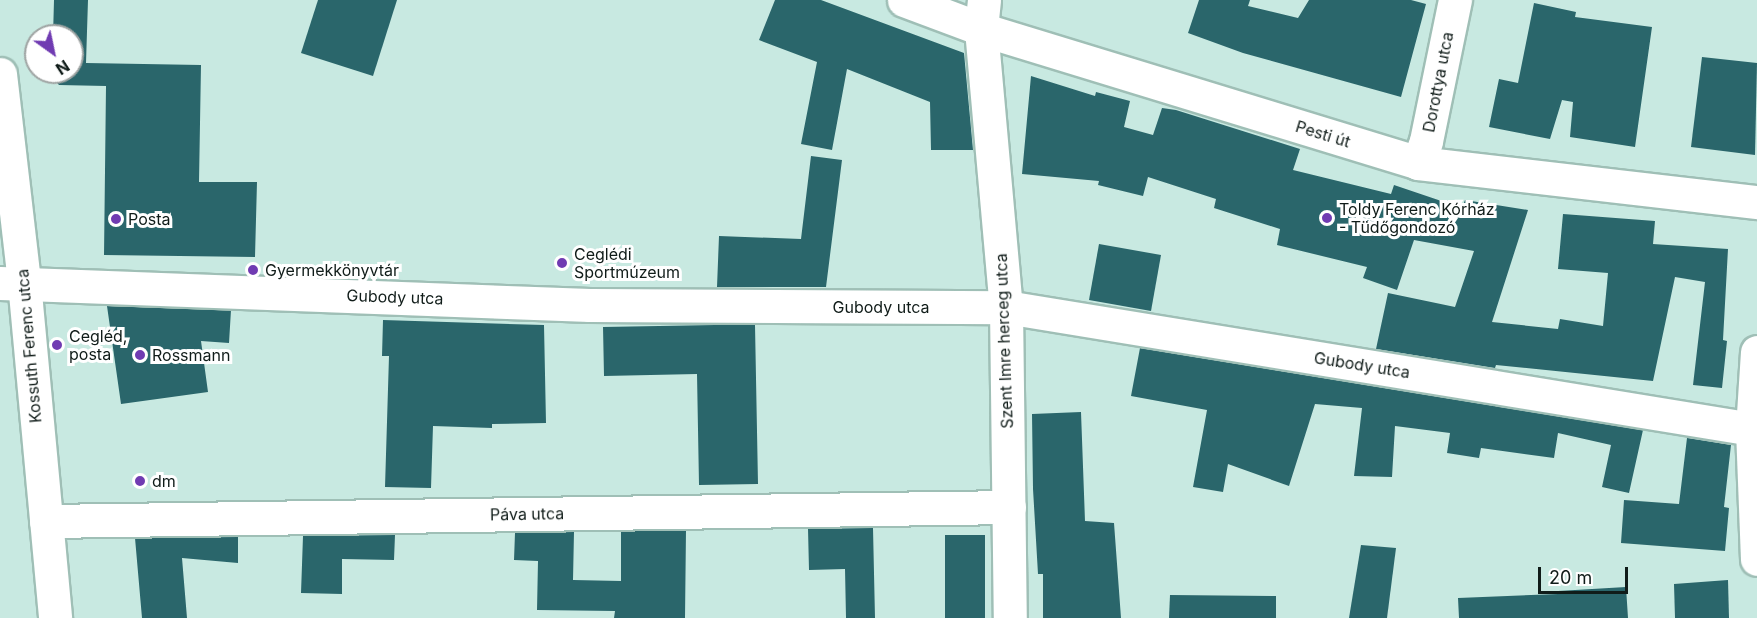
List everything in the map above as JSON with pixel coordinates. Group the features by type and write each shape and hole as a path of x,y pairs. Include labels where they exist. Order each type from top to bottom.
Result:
{"street":[{"name":"Pesti út","path":"904,0 982,14 1418,163 1757,202"},
{"name":"Dorottya utca","path":"1418,163 1426,141 1455,0"},
{"name":"Szent Imre herceg utca","path":"982,14 1006,307 1010,618"},
{"name":"Kossuth Ferenc utca","path":"0,74 12,282 46,521 55,618"},
{"name":"Gubody utca","path":"12,282 590,305 1006,307 1752,429"},
{"path":"1757,352 1752,429 1757,559"},
{"name":"Páva utca","path":"46,521 1009,507"}],"building":[{"path":"54,0 88,0 86,63 201,65 199,182 257,182 255,257 104,255 106,86 58,84 84,84 84,24 53,24"},
{"path":"318,0 397,0 373,76 301,53"},
{"path":"775,0 821,0 964,53 973,150 931,150 930,102 847,69 832,150 801,144 817,62 759,40"},
{"path":"1199,0 1250,0 1248,6 1298,18 1309,0 1411,0 1426,4 1401,97 1243,53 1188,33"},
{"path":"1534,3 1576,12 1575,17 1652,27 1635,147 1570,137 1573,102 1562,100 1550,139 1489,127 1499,79 1518,83"},
{"path":"1702,57 1757,63 1755,155 1691,147"},
{"path":"1031,76 1095,96 1096,92 1130,101 1124,127 1153,135 1162,108 1176,110 1300,149 1293,170 1391,194 1394,185 1462,208 1465,200 1528,210 1492,322 1558,329 1560,319 1603,326 1608,273 1558,269 1563,214 1655,221 1653,244 1728,249 1723,340 1727,341 1722,388 1693,385 1705,282 1675,277 1653,381 1496,365 1495,368 1376,349 1388,293 1455,307 1474,251 1414,240 1397,290 1363,278 1367,267 1277,245 1280,229 1214,208 1216,199 1148,177 1143,196 1098,185 1099,181 1022,174"},
{"path":"811,156 842,160 826,287 717,287 719,236 801,239"},
{"path":"1099,244 1161,255 1151,311 1089,300"},
{"path":"107,306 231,310 229,343 201,341 208,392 121,404"},
{"path":"383,320 544,325 546,423 492,424 492,428 433,426 431,488 385,487 389,356 382,356"},
{"path":"755,325 758,484 699,485 697,374 604,376 603,327"},
{"path":"1140,348 1643,430 1629,493 1602,487 1611,445 1558,433 1554,458 1481,448 1479,458 1447,453 1450,433 1395,426 1392,477 1354,476 1362,408 1315,404 1289,486 1228,464 1223,492 1193,487 1207,410 1131,396"},
{"path":"1081,412 1085,521 1114,523 1121,618 1043,618 1043,574 1038,574 1033,489 1032,414"},
{"path":"1687,438 1731,445 1724,507 1729,508 1725,551 1621,543 1624,500 1679,504"},
{"path":"873,528 875,618 846,618 845,569 809,570 808,529"},
{"path":"686,530 685,618 614,618 615,611 537,610 538,561 514,560 515,533 574,532 573,580 621,581 621,531"},
{"path":"395,535 394,560 342,559 342,594 301,593 303,536"},
{"path":"945,535 985,535 985,618 945,618"},
{"path":"238,537 238,563 182,558 187,618 142,618 135,538"},
{"path":"1361,545 1396,548 1387,618 1349,618"},
{"path":"1728,580 1729,618 1675,618 1674,584"},
{"path":"1626,587 1628,618 1459,618 1458,598 1558,594 1558,591"},
{"path":"1170,595 1276,596 1276,618 1169,618"}],"place":[{"name":"Toldy Ferenc Kórház - Tüdőgondozó","path":"1327,218"},
{"name":"Posta","path":"116,219"},
{"name":"Ceglédi Sportmúzeum","path":"562,263"},
{"name":"Gyermekkönyvtár","path":"253,270"},
{"name":"Cegléd, posta","path":"57,345"},
{"name":"Rossmann","path":"140,355"},
{"name":"dm","path":"140,481"}]}
